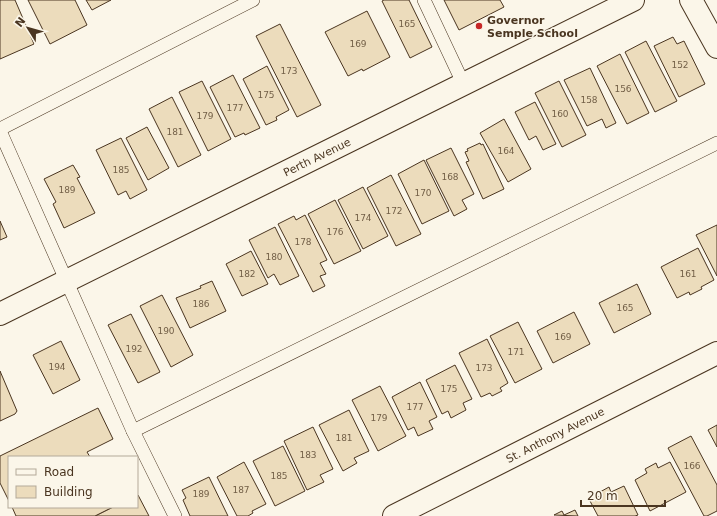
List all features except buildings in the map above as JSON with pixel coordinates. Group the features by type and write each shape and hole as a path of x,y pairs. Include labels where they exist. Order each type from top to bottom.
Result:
{"street":[{"name":"Perth Avenue","path":"0,314 633,0"},
{"path":"691,0 717,47"},
{"name":"St. Anthony Avenue","path":"394,516 717,353"}],"lane":[{"path":"175,516 133,431 0,130 254,0"},
{"path":"424,0 464,84"},
{"path":"133,431 717,143"}],"place":[{"name":"Governor Semple School","path":"479,26"}]}
